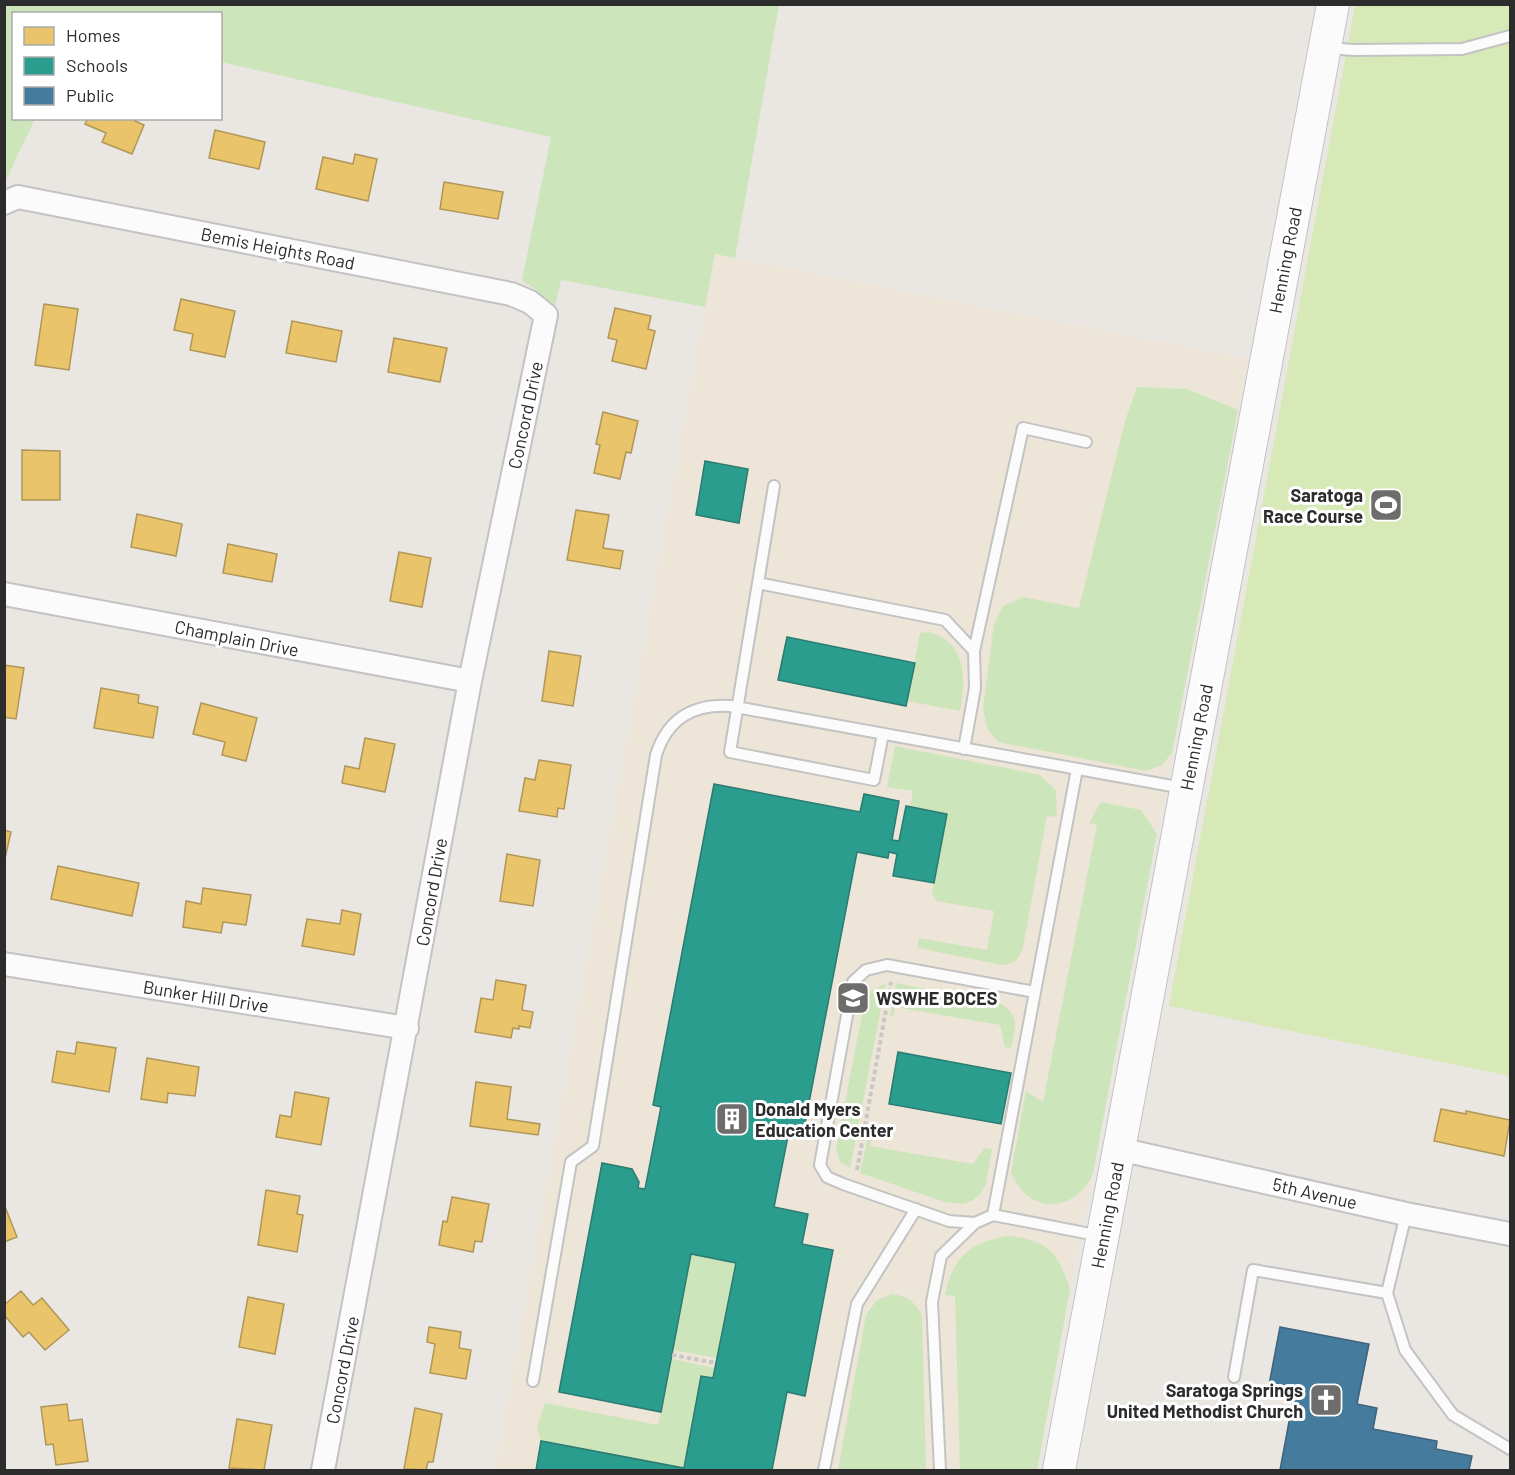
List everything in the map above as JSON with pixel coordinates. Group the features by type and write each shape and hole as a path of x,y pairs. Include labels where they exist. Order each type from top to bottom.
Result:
{"street":[{"name":"Henning Road","path":"1059,1470 1333,4"},
{"name":"Bemis Heights Road","path":"4,203 18,197 510,294 530,302 546,315"},
{"name":"Concord Drive","path":"323,1470 470,681 546,315"},
{"name":"Champlain Drive","path":"4,594 470,681"},
{"name":"Bunker Hill Drive","path":"4,964 407,1028"},
{"name":"5th Avenue","path":"1119,1149 1406,1214 1510,1234"}],"lane":[{"path":"1325,48 1462,49 1510,36"},
{"path":"964,749 975,688 974,651 1023,428 1086,442"},
{"path":"774,486 730,752 874,780 884,734"},
{"path":"758,583 945,620 974,651"},
{"path":"533,1381 571,1162 592,1146 656,755 667,731 688,713 701,707 716,705 1186,789"},
{"path":"993,1215 1077,769"},
{"path":"975,1223 949,1221 827,1177 820,1165 853,982 866,970 887,965 1035,992"},
{"path":"824,1470 857,1304 916,1209"},
{"path":"1406,1214 1387,1293 1405,1350 1453,1416 1510,1449"},
{"path":"940,1470 932,1302 941,1256 975,1223 993,1215 1103,1237"},
{"path":"1234,1377 1253,1270 1387,1293"}],"path":[{"path":"857,1170 891,982"},
{"path":"672,1354 716,1363"}],"shaded area":[{"name":"WSWHE BOCES","path":"715,254 1248,359 1070,1289 1038,1470 495,1470"}],"green space":[{"path":"5,5 779,5 735,258 715,254 705,307 561,280 553,315 540,293 522,280 551,137 222,62 222,12 12,12 12,120 35,120 5,182"},
{"name":"Saratoga Race Course","path":"1355,5 1510,5 1510,1076 1169,1006"},
{"path":"1137,387 1187,389 1238,410 1172,753 1162,765 1146,771 998,742 987,728 983,708 994,624 1003,606 1023,597 1079,608 1125,421"},
{"path":"929,632 951,644 961,663 963,686 960,711 907,701 920,633"},
{"path":"895,746 1040,775 1056,790 1057,817 1047,816 1023,947 1018,958 1013,962 1002,965 918,948 919,938 987,950 994,911 936,901 932,892 947,814 910,807 913,791 887,787"},
{"path":"1101,802 1141,810 1157,834 1093,1173 1075,1196 1064,1202 1052,1204 1039,1202 1028,1196 1018,1186 1011,1172 1026,1091 1043,1102 1097,825 1089,823"},
{"path":"886,983 850,1168 840,1162 836,1149 864,1004 869,992"},
{"path":"896,983 1001,1004 1012,1013 1014,1018 1015,1029 1011,1048 1005,1047 1000,1025 895,1007 893,1017 890,1016"},
{"path":"868,1136 871,1138 870,1146 973,1164 984,1148 992,1149 986,1184 981,1193 964,1204 945,1202 860,1173"},
{"path":"1009,1236 1033,1241 1050,1250 1061,1266 1070,1289 1037,1470 960,1470 955,1296 945,1295 953,1271 965,1254 984,1242"},
{"path":"691,1254 736,1263 717,1358 673,1350"},
{"path":"892,1294 910,1300 922,1316 926,1470 838,1470 866,1315 876,1301"},
{"path":"671,1359 715,1368 713,1378 701,1376 684,1468 541,1441 537,1427 545,1403 658,1425"}],"building: Homes":[{"path":"87,120 135,120 144,125 132,154 102,142 106,133 85,124"},
{"path":"215,130 265,142 259,169 209,158"},
{"path":"355,154 377,159 368,201 316,189 323,157 353,164"},
{"path":"444,182 503,192 498,219 440,209"},
{"path":"181,299 235,311 225,357 190,350 193,334 174,330"},
{"path":"44,304 78,309 69,370 35,365"},
{"path":"615,308 651,316 648,329 655,331 646,369 612,361 617,340 608,338"},
{"path":"292,321 342,331 336,362 286,353"},
{"path":"394,338 447,348 440,382 388,372"},
{"path":"603,412 638,421 631,453 626,452 620,479 594,473 600,445 596,444"},
{"path":"22,450 60,451 60,500 22,500"},
{"path":"576,510 609,515 603,548 623,551 620,569 567,560"},
{"path":"137,514 182,524 176,556 131,547"},
{"path":"228,544 277,554 272,582 223,573"},
{"path":"399,552 431,558 422,607 390,601"},
{"path":"549,651 581,656 573,706 542,701"},
{"path":"4,665 24,668 16,719 4,717"},
{"path":"101,688 139,695 138,703 158,707 153,738 94,728"},
{"path":"201,703 257,718 246,761 222,755 225,742 193,734"},
{"path":"365,738 395,744 385,792 342,783 345,766 359,769"},
{"path":"539,760 571,765 564,809 558,808 557,817 519,811 525,778 535,780"},
{"path":"4,830 11,832 4,863"},
{"path":"507,854 540,860 533,906 500,901"},
{"path":"58,866 139,883 132,916 51,899"},
{"path":"203,888 251,895 246,925 223,922 221,933 183,927 186,901 201,904"},
{"path":"342,910 361,914 354,955 302,946 307,919 340,924"},
{"path":"496,980 526,985 522,1010 533,1012 530,1028 519,1026 519,1029 513,1028 511,1038 475,1032 481,998 493,1000"},
{"path":"77,1042 116,1048 109,1092 52,1082 57,1051 75,1054"},
{"path":"147,1058 199,1067 195,1096 168,1093 167,1103 141,1099"},
{"path":"476,1082 511,1087 507,1119 540,1124 538,1135 470,1126"},
{"path":"295,1092 329,1098 321,1145 276,1137 280,1115 291,1117"},
{"path":"1441,1109 1466,1114 1466,1111 1510,1120 1504,1156 1434,1141"},
{"path":"266,1190 300,1196 297,1214 303,1215 297,1252 258,1245"},
{"path":"452,1197 489,1204 482,1242 475,1241 473,1252 439,1245 443,1221 447,1222"},
{"path":"4,1204 17,1237 4,1242"},
{"path":"21,1291 33,1305 42,1298 69,1330 45,1350 29,1332 23,1337 4,1315 4,1305"},
{"path":"248,1297 284,1304 275,1354 239,1347"},
{"path":"429,1327 461,1332 459,1348 471,1350 466,1379 430,1373 435,1344 427,1342"},
{"path":"67,1404 69,1421 82,1419 88,1461 56,1465 53,1444 46,1445 41,1407"},
{"path":"415,1408 442,1414 433,1462 428,1462 426,1470 404,1469"},
{"path":"237,1419 272,1425 264,1470 229,1468"}],"building: Schools":[{"path":"705,461 748,469 739,523 696,515"},
{"path":"787,637 915,663 906,706 778,680"},
{"name":"Donald Myers Education Center","path":"714,784 860,812 864,794 899,801 892,840 899,841 906,806 947,814 934,883 893,876 897,854 889,852 888,858 857,852 803,1134 789,1131 774,1207 808,1214 802,1244 833,1250 805,1396 787,1392 772,1470 536,1470 541,1441 684,1468 701,1376 713,1378 736,1263 691,1254 661,1412 559,1392 602,1163 632,1169 639,1182 638,1188 645,1189 661,1107 653,1105"},
{"path":"898,1052 1011,1073 1001,1124 889,1104"}],"building: Public":[{"name":"Saratoga Springs United Methodist Church","path":"1280,1327 1369,1344 1357,1404 1377,1408 1373,1429 1437,1441 1436,1449 1472,1456 1469,1470 1280,1470 1294,1395 1268,1390"}],"place":[{"name":"Saratoga Race Course","path":"1386,505"},
{"name":"WSWHE BOCES","path":"853,998"},
{"name":"Donald Myers Education Center","path":"732,1119"},
{"name":"Saratoga Springs United Methodist Church","path":"1326,1400"}]}
